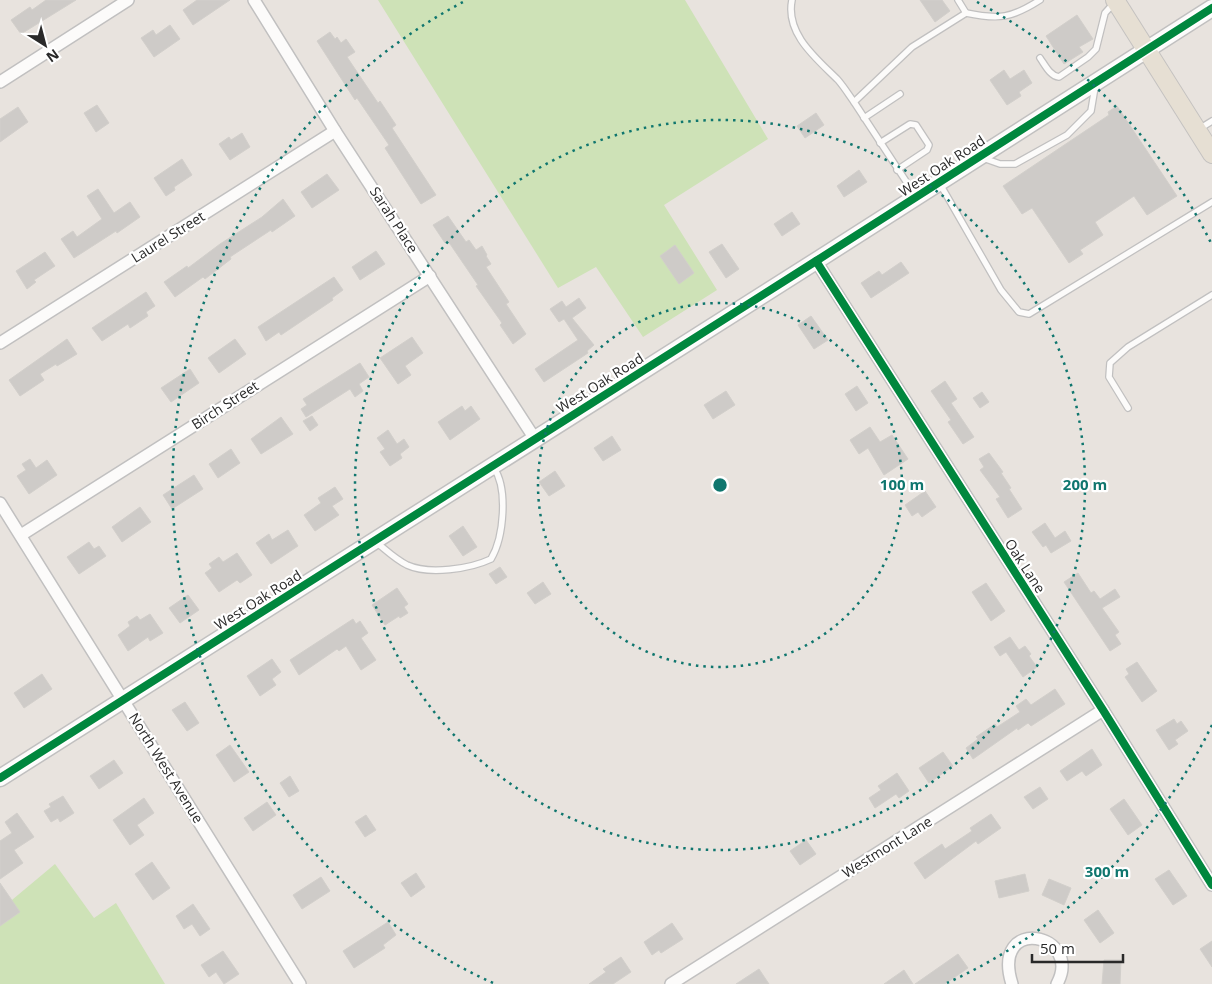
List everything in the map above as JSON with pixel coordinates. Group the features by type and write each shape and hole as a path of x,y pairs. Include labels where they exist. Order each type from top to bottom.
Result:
{"main road":[{"path":"1115,1 1146,50 1205,126 1212,154"}],"street":[{"path":"0,82 128,0"},
{"name":"Sarah Place","path":"254,0 335,131 535,439"},
{"name":"West Oak Road","path":"0,778 1146,50 1209,12"},
{"name":"Laurel Street","path":"0,343 335,131"},
{"name":"Oak Lane","path":"816,261 1212,885"},
{"name":"Birch Street","path":"21,535 430,276"},
{"name":"North West Avenue","path":"0,502 300,984"},
{"name":"Westmont Lane","path":"671,984 1102,710"},
{"path":"1012,984 1008,966 1011,949 1024,939 1032,937 1048,942 1056,948 1063,965 1062,974 1057,984"}],"lane":[{"path":"792,0 792,21 798,35 807,49 840,82 916,197"},
{"path":"958,0 966,13"},
{"path":"854,102 912,47 966,13 986,17 1002,17 1021,12 1040,0"},
{"path":"1040,58 1055,77 1059,77 1088,57 1096,49 1105,13 1115,1"},
{"path":"980,156 1000,164 1015,164 1067,135 1091,111 1096,82"},
{"path":"864,118 900,94"},
{"path":"880,143 910,124 916,125 928,145 927,150 897,170"},
{"path":"939,183 1001,290 1020,312 1029,314 1212,202"},
{"path":"1128,408 1109,377 1110,363 1128,347 1212,295"},
{"path":"375,540 391,556 408,565 426,570 465,567 492,559 501,528 502,488 499,476 492,466"}],"green space":[{"path":"378,0 685,0 768,139 664,205 717,290 643,337 596,267 558,288"},
{"path":"55,864 94,918 116,903 165,984 0,984 0,910"}],"building":[{"path":"46,0 76,0 21,34 11,20 30,7 32,10"},
{"path":"197,0 230,0 193,25 183,10"},
{"path":"920,0 942,0 950,11 935,22"},
{"path":"1077,15 1093,39 1079,47 1083,52 1064,64 1046,36"},
{"path":"170,25 180,39 154,57 141,38 153,30 156,35"},
{"path":"330,32 341,43 346,39 355,52 347,57 378,103 380,101 396,125 392,128 436,195 421,204 385,148 389,145 357,98 355,100 317,41"},
{"path":"1004,70 1010,79 1024,70 1032,83 1019,92 1021,96 1007,105 990,80"},
{"path":"97,105 109,123 96,132 84,113"},
{"path":"1117,106 1177,196 1147,215 1134,196 1095,222 1103,235 1080,250 1083,254 1069,263 1032,208 1022,214 1003,186 1109,115 1108,112"},
{"path":"18,107 28,122 0,142 0,119"},
{"path":"816,113 824,125 805,138 797,126"},
{"path":"242,133 250,147 230,160 219,144 229,137 231,140"},
{"path":"182,159 192,175 174,187 175,190 166,196 154,178"},
{"path":"859,170 867,182 844,197 837,186"},
{"path":"327,174 339,190 312,208 301,192"},
{"path":"98,189 114,213 130,202 140,217 74,258 61,239 73,231 77,237 102,219 87,196"},
{"path":"283,199 295,216 230,257 231,259 205,279 203,277 175,297 164,282 187,266 188,268 220,244 262,217"},
{"path":"792,212 800,224 782,236 774,224"},
{"path":"448,216 466,242 469,240 476,250 482,246 487,255 491,264 486,267 509,302 506,304 526,334 513,344 500,325 502,323 476,286 478,285 448,241 445,243 433,225"},
{"path":"722,244 739,269 726,278 709,252"},
{"path":"675,245 694,273 679,284 660,256"},
{"path":"376,251 385,264 360,280 352,267"},
{"path":"45,252 55,266 34,280 36,282 27,289 16,271"},
{"path":"901,262 909,273 871,298 861,283 879,271 882,275"},
{"path":"334,277 343,290 332,298 333,300 281,335 279,332 266,341 258,327"},
{"path":"146,292 155,306 146,312 148,316 130,328 128,324 102,341 92,328"},
{"path":"579,298 586,308 572,318 594,345 587,351 588,353 544,382 535,369 578,340 564,319 559,322 550,309 562,301 566,307"},
{"path":"811,316 828,340 814,349 798,325"},
{"path":"412,337 423,353 405,366 411,375 398,384 380,358"},
{"path":"67,339 77,354 40,374 44,380 20,396 9,380"},
{"path":"235,339 246,354 219,373 208,358"},
{"path":"360,363 369,377 359,384 363,391 355,397 350,389 306,417 301,409 307,405 303,399"},
{"path":"190,369 199,383 171,402 161,388"},
{"path":"945,381 957,399 951,403 974,437 963,444 948,422 951,420 931,391"},
{"path":"857,386 868,403 856,411 845,394"},
{"path":"726,391 735,405 713,419 704,405"},
{"path":"982,392 989,402 980,408 973,398"},
{"path":"462,406 465,411 471,406 480,419 450,440 438,422"},
{"path":"312,416 318,425 310,431 303,421"},
{"path":"281,417 293,434 261,454 251,439"},
{"path":"870,427 880,442 892,435 908,459 884,475 868,448 859,454 850,440"},
{"path":"388,430 397,444 404,439 409,447 400,454 402,458 390,466 380,452 385,449 377,438"},
{"path":"612,436 621,450 603,461 594,448"},
{"path":"231,449 240,463 218,478 209,464"},
{"path":"989,453 1003,472 1001,473 1011,488 1009,489 1022,509 1008,518 996,499 1000,497 980,470 984,467 979,459"},
{"path":"30,459 36,468 47,460 57,475 29,494 17,476 26,470 22,464"},
{"path":"555,471 565,486 549,496 539,482"},
{"path":"194,475 203,489 172,509 163,495"},
{"path":"335,487 343,499 332,506 339,515 315,531 304,515 321,503 318,498"},
{"path":"925,491 936,507 922,517 918,512 912,516 905,505"},
{"path":"140,507 151,522 122,542 112,527"},
{"path":"1045,523 1055,538 1065,531 1071,541 1051,553 1046,545 1043,547 1032,532"},
{"path":"463,526 477,547 463,556 449,536"},
{"path":"288,530 298,546 271,564 256,543 269,534 272,540"},
{"path":"89,542 94,549 99,546 106,556 79,574 67,557"},
{"path":"237,553 252,575 240,583 237,580 219,592 205,573 212,568 209,564 219,557 223,562"},
{"path":"500,567 507,577 496,584 489,574"},
{"path":"1078,573 1091,593 1094,591 1100,599 1115,589 1120,597 1102,608 1119,632 1115,635 1121,644 1110,651 1064,582"},
{"path":"543,582 551,594 535,604 527,593"},
{"path":"986,583 1005,611 991,621 972,592"},
{"path":"397,588 408,604 404,607 408,613 400,618 399,616 385,625 372,605"},
{"path":"188,595 199,610 180,623 169,608"},
{"path":"150,614 163,633 150,641 148,637 128,651 118,635 130,626 128,622 137,616 140,620"},
{"path":"353,619 356,624 360,621 368,633 361,638 376,660 361,670 346,646 339,651 337,649 299,675 290,660"},
{"path":"1010,637 1019,650 1025,646 1037,667 1023,677 1006,652 1000,656 994,647"},
{"path":"272,659 281,672 272,679 276,685 260,696 247,676"},
{"path":"1137,662 1157,691 1142,702 1125,677 1129,674 1126,669"},
{"path":"42,674 52,689 24,708 14,693"},
{"path":"1055,689 1065,704 1031,726 1028,723 1018,730 1017,728 973,759 966,748 978,739 976,737 995,724 997,727 1020,712 1016,706 1026,699 1031,705"},
{"path":"185,702 199,723 187,731 172,710"},
{"path":"1174,719 1177,724 1181,721 1188,731 1175,740 1178,744 1169,750 1156,730"},
{"path":"230,745 249,772 234,782 216,755"},
{"path":"1092,749 1102,765 1086,776 1082,771 1067,781 1060,771"},
{"path":"943,752 953,766 929,783 919,768"},
{"path":"114,760 123,773 99,789 90,776"},
{"path":"897,773 909,791 899,798 896,794 875,808 869,798 881,790 878,786"},
{"path":"290,776 299,791 289,797 280,783"},
{"path":"1040,787 1048,799 1033,809 1024,797"},
{"path":"63,796 74,813 60,822 58,818 51,822 44,811 51,807 49,804"},
{"path":"144,798 154,813 137,825 144,835 130,845 113,820"},
{"path":"1124,799 1142,825 1128,835 1110,809"},
{"path":"267,802 276,815 253,831 244,818"},
{"path":"17,813 34,837 14,850 23,863 0,879 0,841 12,833 5,822"},
{"path":"991,814 1001,828 978,844 976,841 925,879 914,863 942,844 945,849 972,831 970,828"},
{"path":"366,815 376,830 365,837 355,822"},
{"path":"806,840 816,854 800,865 790,851"},
{"path":"152,862 170,888 153,900 135,874"},
{"path":"1169,870 1187,896 1173,905 1155,879"},
{"path":"416,873 425,887 411,897 401,883"},
{"path":"1025,874 1029,891 999,898 995,881"},
{"path":"321,877 330,891 302,909 293,895"},
{"path":"1049,879 1071,888 1064,905 1042,895"},
{"path":"0,883 20,912 0,926"},
{"path":"193,904 210,929 200,936 192,924 184,929 176,916"},
{"path":"1098,910 1114,933 1100,943 1084,920"},
{"path":"388,922 396,935 383,945 385,948 354,968 343,951"},
{"path":"672,923 683,939 661,953 659,950 652,955 644,942"},
{"path":"1212,941 1212,967 1200,949"},
{"path":"223,951 239,974 224,984 216,972 209,977 201,965"},
{"path":"958,954 968,968 945,984 915,984"},
{"path":"621,957 631,972 613,984 589,984 606,972 603,969"},
{"path":"1104,960 1121,960 1120,984 1102,984"},
{"path":"759,969 769,984 736,984"},
{"path":"904,970 913,984 884,984"}],"cycle path":[{"path":"0,778 1212,8"},
{"path":"816,261 1103,710 1212,885"}]}
